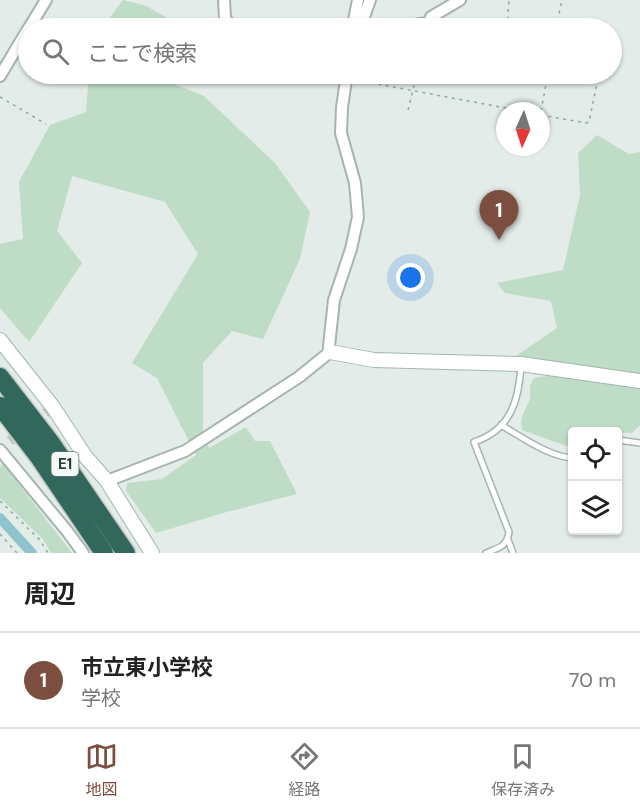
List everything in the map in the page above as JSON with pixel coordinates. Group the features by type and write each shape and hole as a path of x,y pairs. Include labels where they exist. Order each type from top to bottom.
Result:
{"highway":[{"name":"E1","path":"0,377 51,443 126,553"},
{"name":"E1","path":"0,406 39,457 104,553"}],"street":[{"path":"35,18 46,0"},
{"path":"224,0 225,18"},
{"path":"354,18 358,0"},
{"path":"363,18 370,0"},
{"path":"430,18 460,0"},
{"path":"0,76 18,47"},
{"path":"330,352 328,346 334,300 351,249 358,217 355,183 341,133 345,84"},
{"path":"0,340 53,407 85,456 107,481 152,553"},
{"path":"107,481 186,451 298,377 330,352 374,360 521,364 640,381"},
{"path":"10,441 0,450 83,553"}],"lane":[{"path":"513,553 508,540 509,532 474,442 486,438 508,417 518,397 521,364"},
{"path":"501,425 546,449 568,458"},
{"path":"622,441 640,443"},
{"path":"486,553 503,547 508,540"}],"path":[{"path":"508,18 509,0"},
{"path":"558,18 561,0"},
{"path":"384,84 496,106"},
{"path":"408,110 414,84"},
{"path":"542,102 545,84"},
{"path":"550,117 589,122 596,84"},
{"path":"0,97 46,124"},
{"path":"0,501 39,539 48,553"},
{"path":"0,534 17,553"}],"green space":[{"path":"123,0 146,6 167,18 110,18"},
{"path":"88,84 174,84 204,96 275,163 310,212 300,259 263,339 232,331 203,363 203,431 209,448 246,427 255,441 270,441 297,494 156,533 126,491 127,483 162,479 196,455 157,378 132,363 198,254 165,202 72,176 57,231 82,263 29,342 0,308 0,244 23,239 19,182 50,125 86,112"},
{"path":"597,135 629,154 640,152 640,425 632,433 622,433 622,427 568,427 568,447 522,430 522,417 530,398 532,382 534,378 546,376 542,359 516,356 557,328 551,301 505,293 497,283 563,270 580,195 578,153"},
{"path":"3,464 72,553 51,553 42,538 0,498 0,467"}],"waterway":[{"path":"0,518 32,553"}],"tunnel":[{"path":"10,441 53,407"}],"place":[{"name":"市立東小学校","path":"499,240"}]}
